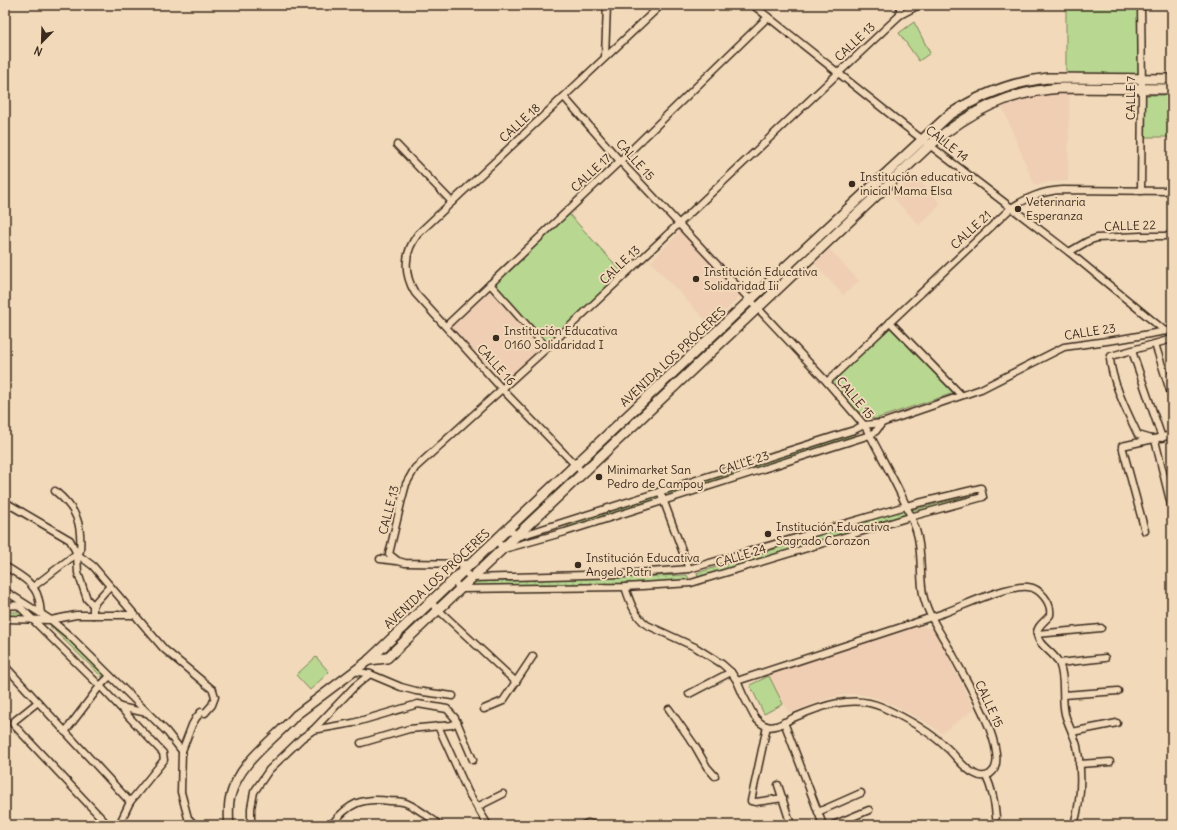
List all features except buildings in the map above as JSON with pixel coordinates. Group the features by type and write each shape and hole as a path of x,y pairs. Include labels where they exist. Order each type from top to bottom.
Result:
{"main road":[{"name":"AVENIDA LOS PRÓCERES","path":"369,660 750,300 949,115 978,98 1009,85 1048,78 1172,79"},
{"name":"AVENIDA LOS PRÓCERES","path":"369,660 387,658 517,537 930,145 971,115 1001,100 1032,91 1062,88 1172,89"}],"street":[{"path":"605,57 608,5"},
{"name":"CALLE 18","path":"406,264 407,255 413,240 418,234 661,5"},
{"name":"CALLE 14","path":"752,5 1169,331"},
{"path":"900,5 900,15"},
{"name":"CALLE 13","path":"398,561 389,554 406,484 415,468 547,348 900,15 919,5"},
{"name":"CALLE 7","path":"1141,5 1141,191"},
{"name":"CALLE 17","path":"446,326 620,161 768,17"},
{"name":"CALLE 15","path":"564,97 620,161 827,382 864,425 906,506 920,545 921,580 926,603 984,716 994,742 997,759 996,765 991,773 982,776"},
{"path":"397,146 452,202"},
{"name":"CALLE 21","path":"827,382 1011,208 1024,200 1047,191 1062,190 1172,191"},
{"name":"CALLE 22","path":"1069,252 1088,241 1097,238 1172,236"},
{"name":"CALLE 16","path":"406,264 409,284 415,293 502,389 583,473"},
{"path":"490,284 547,348"},
{"path":"890,322 961,395"},
{"name":"CALLE 23","path":"517,537 854,430 864,425 882,423 981,389 1056,349 1169,331"},
{"path":"1159,439 1138,435 1118,388 1110,361 1111,356 1172,339"},
{"path":"1155,344 1172,397"},
{"path":"1132,350 1159,439 1172,509"},
{"name":"CALLE 23","path":"504,549 565,532 870,435 876,431 882,423"},
{"path":"1145,531 1122,446 1172,435"},
{"name":"CALLE 24","path":"461,589 626,586 691,583 910,517 983,498 981,488 906,506 689,569 623,574 472,578"},
{"path":"33,587 80,551 79,521 71,506 55,491"},
{"path":"660,491 689,569"},
{"path":"5,502 70,540 77,554 78,573 87,599 93,605"},
{"path":"509,528 517,537"},
{"path":"496,540 504,549"},
{"path":"77,554 93,566 164,649 213,690 215,697 212,706 205,713 201,712 196,718 182,751 181,792 188,818 195,825"},
{"path":"380,559 405,563 470,564"},
{"path":"5,566 23,577 33,587 38,596 41,613"},
{"path":"463,571 472,578"},
{"path":"453,581 461,589"},
{"path":"93,615 93,605 110,586"},
{"path":"626,586 634,612 640,620 647,625 708,655 731,672 754,716 759,722 766,726 778,726 808,712 838,703 851,701 871,703 926,730 969,770 982,776 991,788 995,802 996,817"},
{"path":"737,681 1004,591 1026,587 1030,588 1040,593 1051,608 1050,615 1039,626 1037,634 1038,639 1059,663 1064,686 1065,715 1077,746 1079,764 1078,809 1074,825"},
{"path":"5,591 51,620 167,732 182,751"},
{"path":"430,602 516,682"},
{"path":"5,606 28,605"},
{"path":"19,606 35,620 100,686 163,754 164,760 130,802 119,825"},
{"path":"5,619 51,620 76,615 135,615"},
{"path":"1037,634 1101,628"},
{"path":"484,709 504,701 533,656"},
{"path":"1059,663 1105,658"},
{"name":"AVENIDA LOS PRÓCERES","path":"229,825 229,799 239,775 253,756 296,715 369,660"},
{"path":"5,666 130,802"},
{"path":"354,672 370,674 400,687 416,691 453,696"},
{"path":"690,694 731,672"},
{"path":"251,825 250,808 254,792 269,770 302,738 313,730 354,687 370,674"},
{"path":"65,732 100,686 110,676"},
{"path":"1064,696 1118,691"},
{"path":"38,702 22,714 13,722 13,724 108,825"},
{"path":"313,730 353,723 418,704 447,709 455,718 473,760"},
{"path":"120,707 148,713"},
{"path":"669,709 695,746 707,767 715,776"},
{"path":"361,743 409,729 452,725 457,722"},
{"path":"784,722 823,825"},
{"path":"1072,732 1117,723"},
{"path":"438,726 468,792 488,825"},
{"path":"766,726 751,801 756,802 783,798"},
{"path":"1079,764 1110,762"},
{"path":"778,785 791,825"},
{"path":"818,812 862,793"},
{"path":"477,807 503,794"},
{"path":"331,825 338,816 348,808 364,800 376,799 405,802 440,825"},
{"path":"832,825 869,810"},
{"path":"583,825 588,823 595,825"}],"shaded area":[{"path":"1054,95 1069,95 1068,181 1049,182 1035,186 1002,106 1025,99"},
{"path":"914,175 941,204 919,225 892,196"},
{"name":"Institución Educativa Solidaridad Iii","path":"680,231 740,296 711,326 651,262"},
{"path":"829,249 859,281 843,295 814,263"},
{"name":"Institución Educativa 0160 Solidaridad I","path":"490,290 540,348 503,382 452,327"},
{"path":"920,622 926,628 934,628 974,709 942,733 896,706 877,698 858,694 849,694 826,699 789,713 769,675"}],"green space":[{"path":"1066,5 1138,5 1139,76 1066,75"},
{"path":"914,22 930,53 919,61 899,33"},
{"path":"1048,81 1138,81 1140,85 1021,92 929,141 927,139 949,117 1003,90"},
{"path":"1145,95 1172,95 1172,137 1145,137"},
{"path":"923,143 925,145 759,302 757,301 756,298"},
{"path":"568,213 623,273 548,345 494,284"},
{"path":"750,304 754,309 583,469 579,466"},
{"path":"890,325 954,393 875,419 855,410 830,383"},
{"path":"855,433 855,437 665,497 663,492"},
{"path":"575,469 579,473 479,567 477,565 477,562"},
{"path":"658,493 660,498 568,528 566,522"},
{"path":"977,494 979,497 913,514 912,510"},
{"path":"904,509 906,515 699,579 697,573"},
{"path":"687,575 690,581 472,589 472,584 475,582"},
{"path":"5,612 22,612 25,615 5,616"},
{"path":"50,626 55,626 106,674 102,677"},
{"path":"316,657 329,672 310,690 296,675"},
{"path":"769,676 783,704 764,714 750,685"}],"place":[{"name":"Institución educativa inicial Mama Elsa","path":"852,184"},
{"name":"Veterinaria Esperanza","path":"1018,209"},
{"name":"Institución Educativa Solidaridad Iii","path":"696,279"},
{"name":"Institución Educativa 0160 Solidaridad I","path":"496,338"},
{"name":"Minimarket San Pedro de Campoy","path":"599,477"},
{"name":"Institución Educativa Sagrado Corazon","path":"768,534"},
{"name":"Institución Educativa Angelo Patri","path":"578,565"}]}
